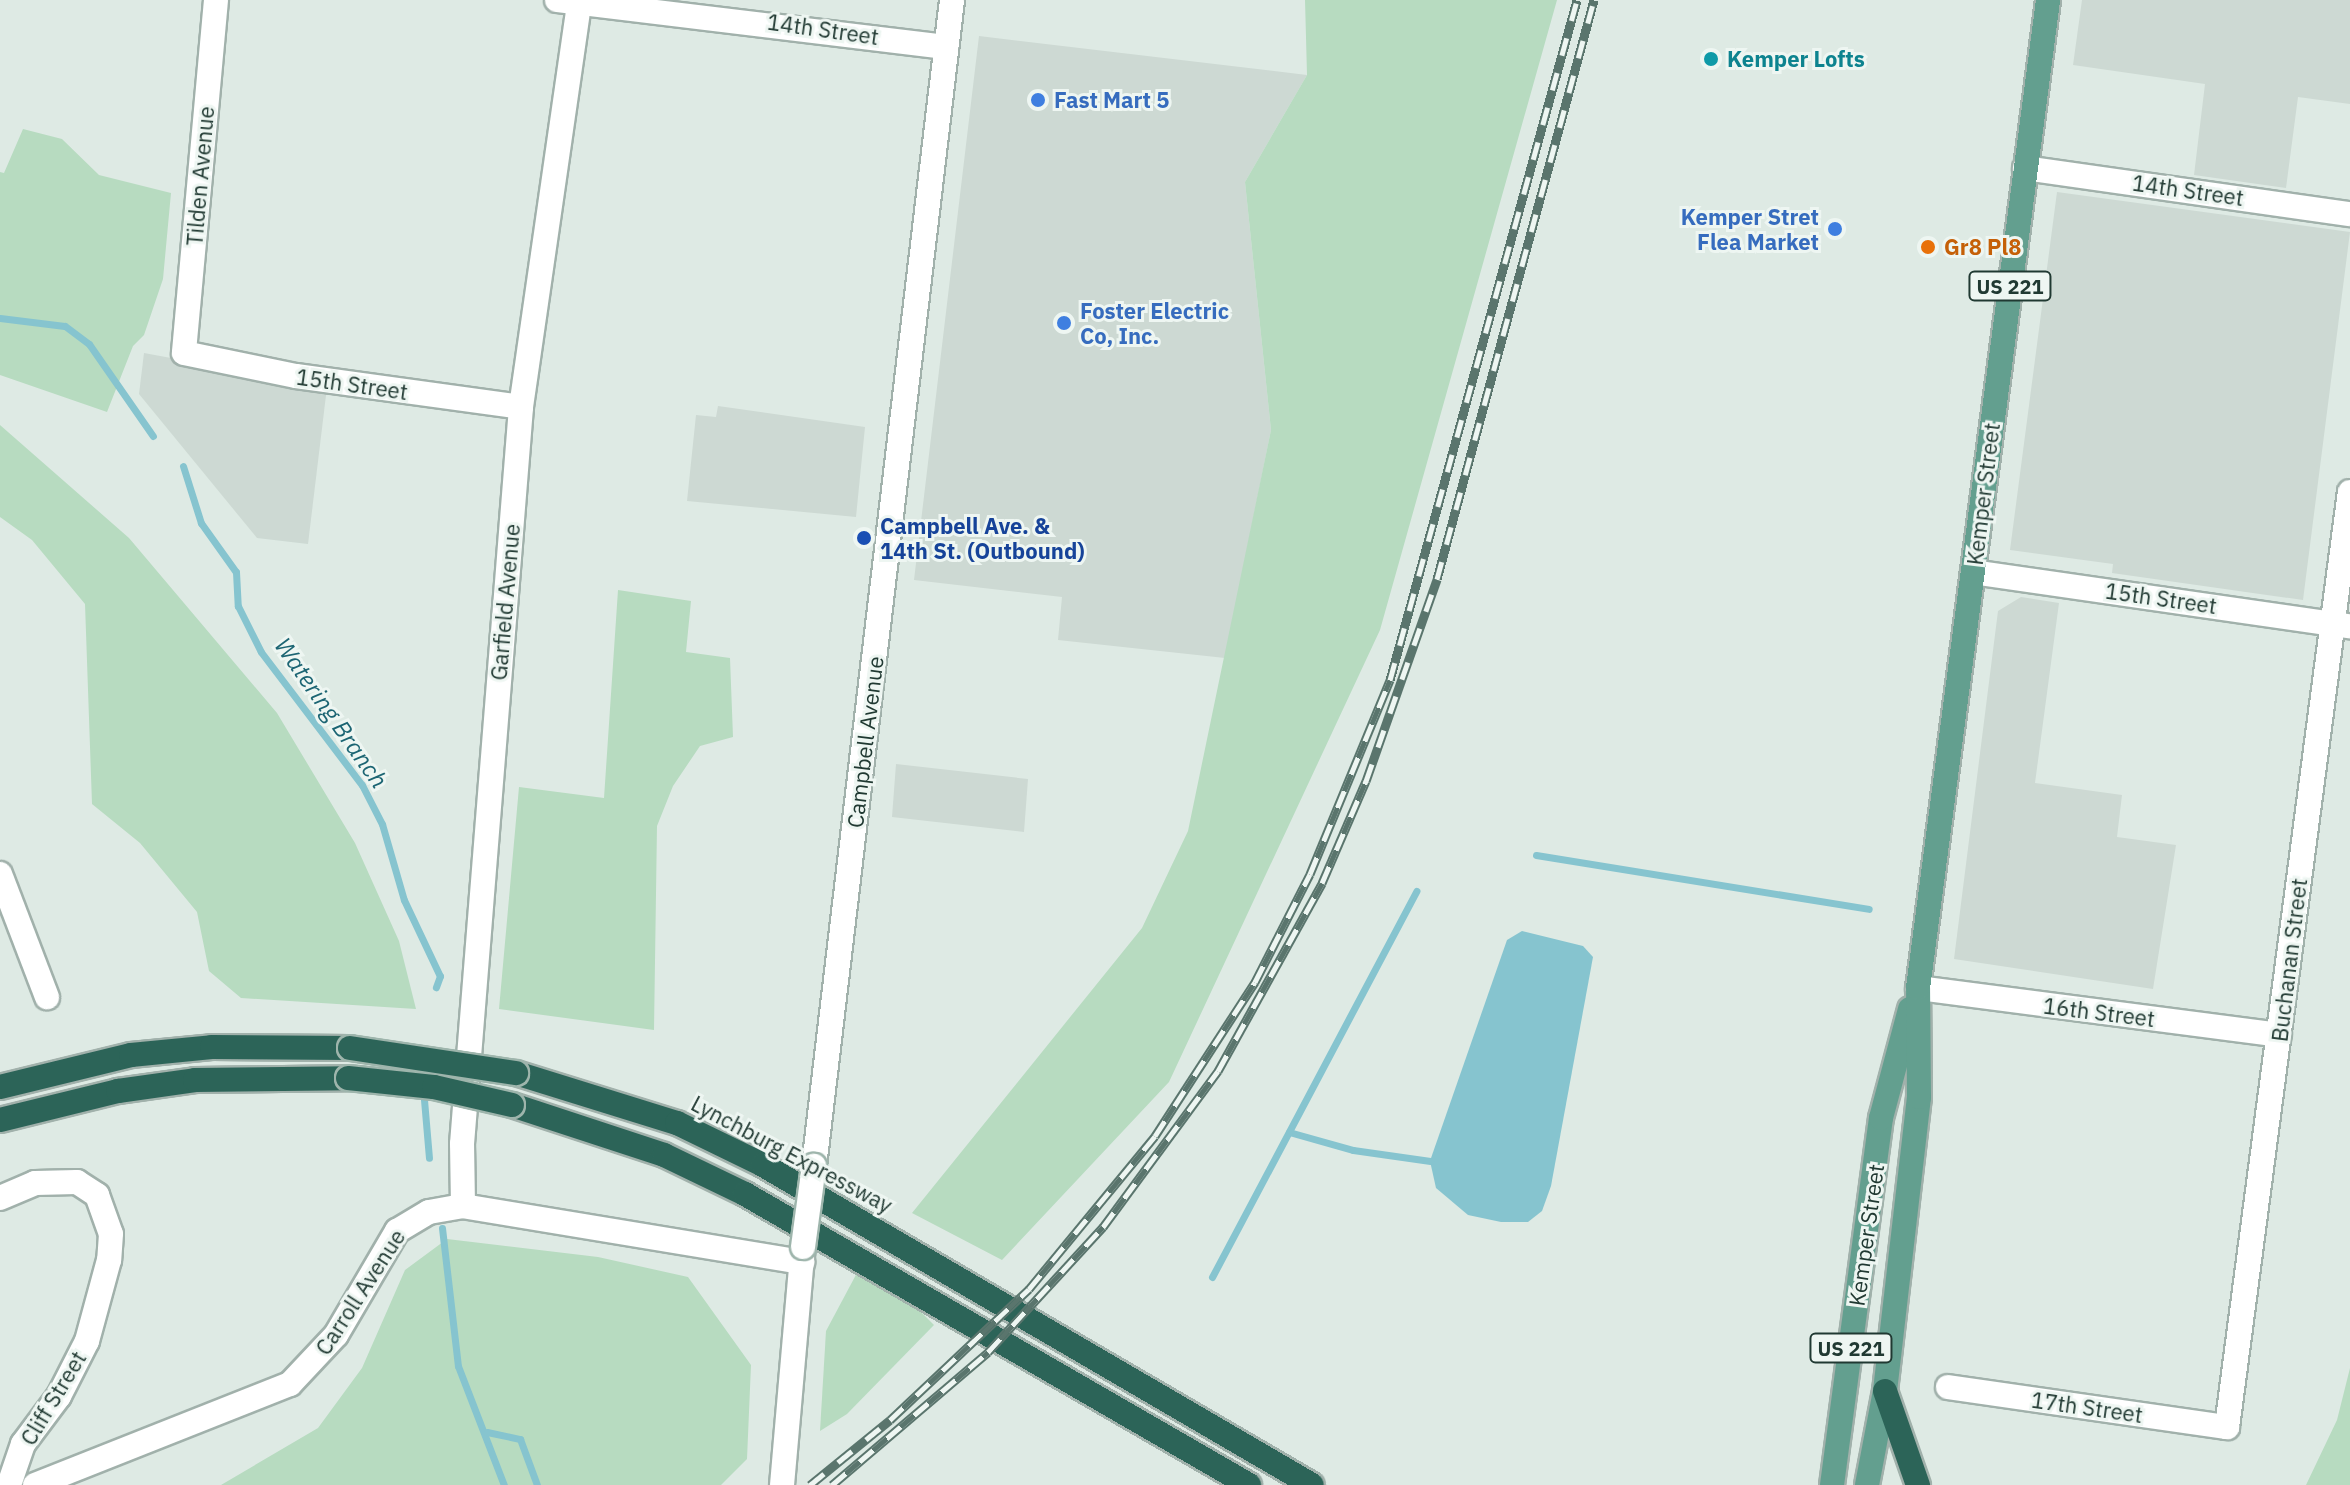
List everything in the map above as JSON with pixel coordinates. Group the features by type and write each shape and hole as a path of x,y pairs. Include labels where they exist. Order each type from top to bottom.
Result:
{"highway":[{"name":"Lynchburg Expressway","path":"0,1087 131,1055 212,1047 350,1048 516,1073 677,1123 763,1165 1312,1485"},
{"path":"0,1120 103,1094 195,1080 348,1078 434,1087 512,1105 664,1155 745,1194 1249,1485"},
{"path":"1885,1391 1918,1485"},
{"path":"1178,1444 1227,1485"}],"main road":[{"name":"Kemper Street","path":"1867,1485 1885,1391 1919,1097 1918,988 2048,0"},
{"name":"Kemper Street","path":"1832,1485 1884,1104 1918,988"}],"street":[{"name":"Tilden Avenue","path":"184,353 216,0"},
{"name":"Campbell Avenue","path":"782,1485 803,1254 952,0"},
{"name":"14th Street","path":"572,1 946,47"},
{"name":"Garfield Avenue","path":"463,1206 463,1130 521,407 572,1"},
{"name":"14th Street","path":"2025,168 2350,214"},
{"name":"15th Street","path":"184,353 296,376 521,407"},
{"name":"Buchanan Street","path":"2227,1427 2279,1035 2341,624 2350,492"},
{"name":"15th Street","path":"1973,572 2341,624"},
{"path":"0,874 47,997"},
{"name":"16th Street","path":"1918,988 2279,1035"},
{"name":"Cliff Street","path":"0,1198 35,1183 77,1182 97,1195 111,1234 109,1260 87,1341 59,1396 23,1444 9,1485"},
{"name":"Carroll Avenue","path":"35,1485 290,1384 336,1335 397,1231 429,1212 463,1206 803,1254"},
{"name":"17th Street","path":"1948,1387 2227,1427"}],"shaded area":[{"path":"2082,0 2350,0 2350,104 2298,97 2286,188 2194,175 2205,84 2073,65"},
{"path":"979,36 1307,75 1245,182 1271,430 1225,658 1058,640 1062,597 914,580"},
{"path":"2057,192 2350,232 2303,600 2112,573 2113,564 2010,550"},
{"path":"144,353 327,387 308,544 257,538 139,394"},
{"path":"718,406 865,427 856,517 687,501 696,415 716,417"},
{"path":"2021,597 2059,603 2035,783 2122,795 2117,837 2176,845 2153,989 1954,959 1998,611"},
{"path":"896,764 1028,779 1024,832 892,817"}],"green space":[{"path":"1305,0 1557,0 1380,630 1169,1082 1002,1260 912,1213 1142,928 1188,831 1271,430 1245,182 1307,75"},
{"path":"23,129 62,139 99,175 171,193 163,279 144,335 133,346 107,412 0,375 0,172 4,173"},
{"path":"0,425 129,538 277,713 355,843 399,941 416,1009 241,998 209,971 197,912 140,843 92,804 85,604 32,540 0,517"},
{"path":"618,590 691,601 686,652 730,658 733,737 700,746 673,786 657,826 654,1030 499,1009 519,787 604,798"},
{"path":"447,1239 598,1257 688,1277 751,1365 747,1459 721,1485 221,1485 318,1428 362,1368 405,1270"},
{"path":"858,1271 917,1308 934,1325 847,1414 820,1431 826,1331"},
{"path":"2350,1368 2350,1485 2306,1485 2337,1420"}],"water":[{"path":"1522,931 1583,946 1593,957 1551,1186 1542,1211 1528,1222 1501,1222 1468,1215 1436,1188 1430,1161 1507,940"}],"waterway":[{"name":"Watering Branch","path":"0,318 65,326 89,344 153,436"},
{"name":"Watering Branch","path":"183,466 201,523 236,572 238,606 261,652 362,785 382,824 404,900 440,976 436,987"},
{"path":"1536,855 1869,909"},
{"path":"1212,1277 1416,891"},
{"name":"Watering Branch","path":"423,1088 429,1158"},
{"path":"1289,1132 1353,1150 1430,1161"},
{"name":"Watering Branch","path":"442,1228 458,1366 504,1485"},
{"name":"Watering Branch","path":"487,1432 520,1439 537,1485"}],"railway":[{"path":"810,1485 890,1420 1029,1289 1155,1136 1255,982 1310,874 1390,680 1577,0"},
{"path":"832,1485 988,1352 1103,1227 1218,1071 1322,883 1366,781 1437,579 1594,0"}],"place":[{"name":"Kemper Lofts","path":"1711,59"},
{"name":"Fast Mart 5","path":"1038,100"},
{"name":"Kemper Stret Flea Market","path":"1835,229"},
{"name":"Gr8 Pl8","path":"1928,247"},
{"name":"Foster Electric Co, Inc.","path":"1064,323"},
{"name":"Campbell Ave. & 14th St. (Outbound)","path":"864,538"}]}
